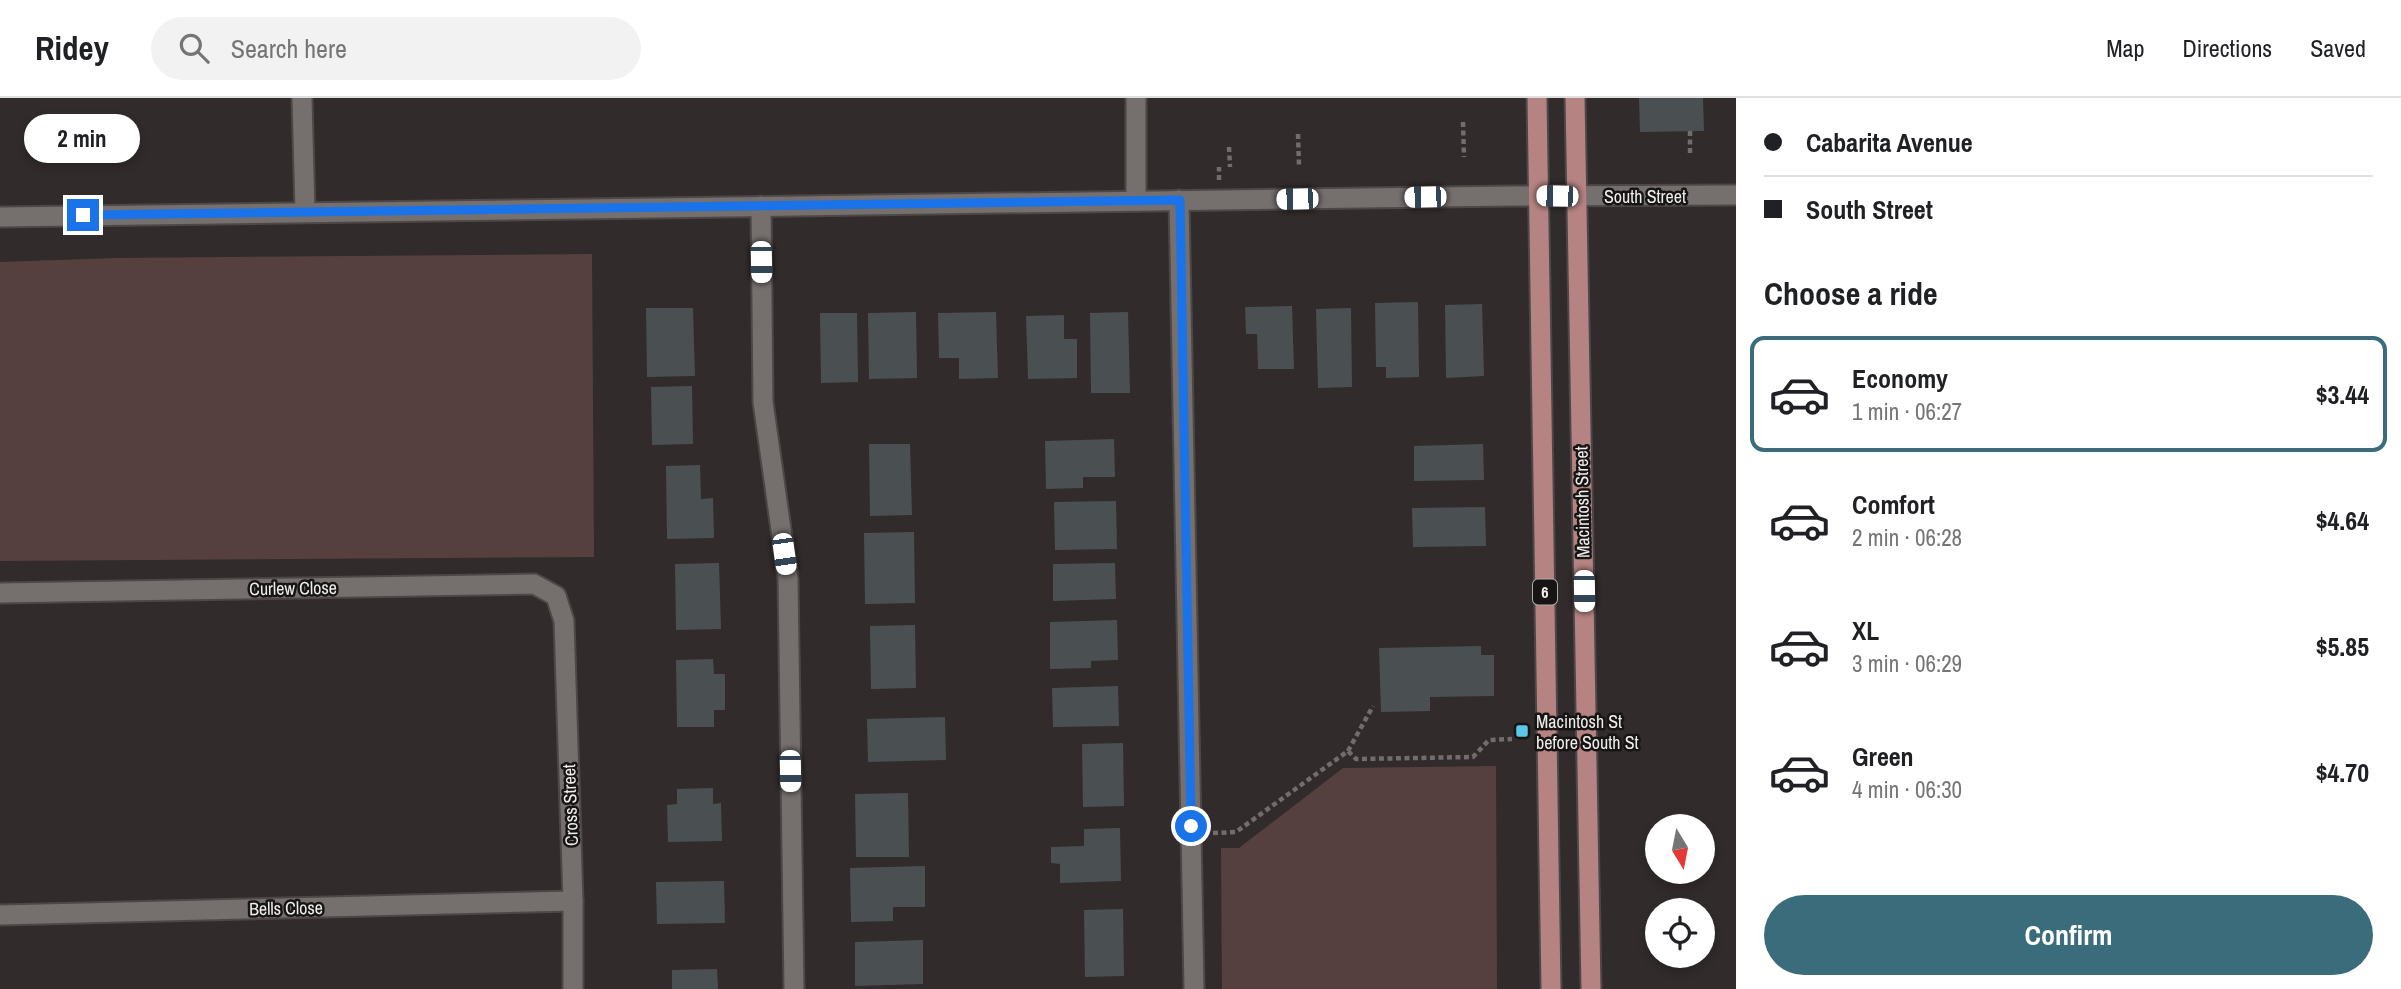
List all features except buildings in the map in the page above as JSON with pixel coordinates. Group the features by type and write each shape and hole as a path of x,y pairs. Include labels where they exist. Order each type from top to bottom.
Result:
{"main road":[{"name":"6","path":"1537,98 1551,989"},
{"name":"Macintosh Street","path":"1575,98 1591,989"}],"street":[{"path":"302,98 305,212"},
{"path":"1136,98 1136,201"},
{"name":"South Street","path":"0,217 1538,195 1736,195"},
{"path":"1180,200 1194,989"},
{"path":"761,206 763,402 788,579 794,989"},
{"name":"Curlew Close","path":"0,593 534,584 556,596 564,621"},
{"name":"Cross Street","path":"564,621 573,901 573,989"},
{"name":"Bells Close","path":"0,915 573,901"}],"path":[{"path":"1463,122 1464,157"},
{"path":"1690,131 1690,155"},
{"path":"1298,134 1299,166"},
{"path":"1229,147 1230,167"},
{"path":"1213,832 1236,832 1348,751 1373,706"},
{"path":"1348,751 1356,759 1473,757 1489,740 1513,739"}],"shaded area":[{"path":"592,254 594,557 0,561 0,262 116,258"},
{"path":"1496,766 1497,989 1222,989 1221,848 1239,848 1343,768"}],"place":[{"name":"Macintosh St before South St","path":"1522,731"}],"route":[{"path":"83,215 1180,200 1191,826"}]}
